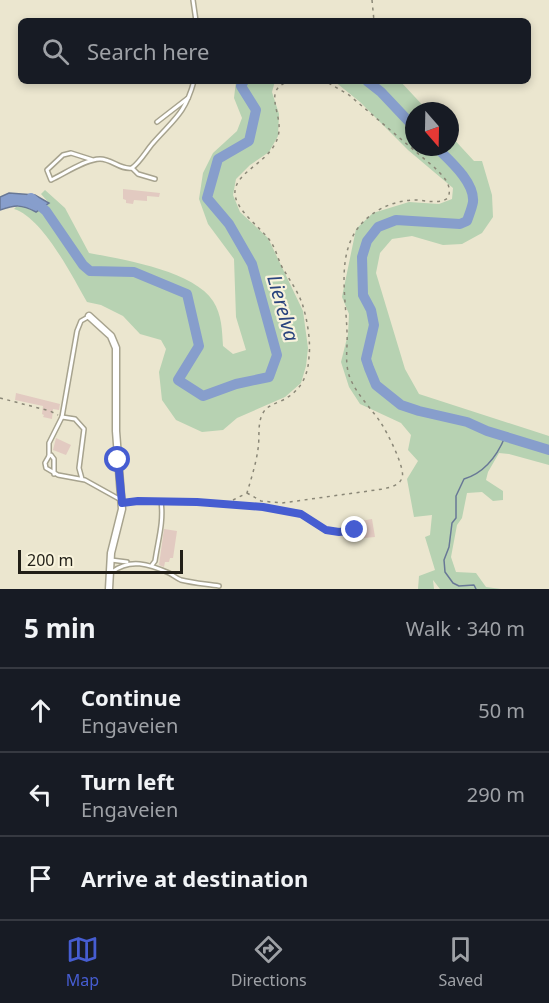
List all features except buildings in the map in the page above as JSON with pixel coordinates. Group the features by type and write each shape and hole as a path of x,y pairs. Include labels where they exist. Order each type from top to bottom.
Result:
{"street":[{"path":"89,316 111,336 115,345 116,432 122,514 114,540 110,589"}],"lane":[{"path":"193,0 195,18"},
{"path":"132,168 181,113 190,97 193,84"},
{"path":"158,122 190,97"},
{"path":"93,160 51,180 47,170 66,154 74,154 93,160 107,160 122,168 132,168 138,174 155,179"},
{"path":"89,316 81,321 77,331 62,417 49,443 48,456 45,460 48,470 54,474 82,479 122,501 263,507 295,513 306,517 320,528 331,531 355,530"},
{"path":"62,417 75,419 84,429 79,468 82,479"},
{"path":"48,456 51,455 54,459 54,474"},
{"path":"153,565 156,561 162,525 161,501"},
{"path":"111,560 153,565 181,580 219,586"},
{"path":"112,572 119,566 130,562"}],"path":[{"path":"372,0 374,18"},
{"path":"247,493 257,454 261,416 269,406 291,396 300,387 307,373 310,355 304,312 298,296 270,241 241,208 234,192 239,180 275,146 280,126 275,94 279,86 284,84"},
{"path":"247,493 261,501 282,503 383,489 396,485 402,479 401,465 384,429 356,389 347,369 344,270 353,237 367,219 395,202 442,201 448,198 450,190 447,182 435,168 349,95 331,84"},
{"path":"0,398 50,411 62,417"},
{"path":"224,504 247,493"}],"green space":[{"path":"236,84 274,84 272,92 279,114 278,136 269,152 250,165 236,179 233,195 240,212 268,238 303,311 308,348 301,383 285,397 237,418 223,430 202,432 176,420 162,400 159,372 166,349 161,340 140,334 123,316 101,305 87,302 46,236 36,224 14,209 23,206 36,212 49,203 41,194 45,190 65,208 89,253 156,268 190,282 204,291 216,306 221,323 223,346 233,354 246,350 236,317 234,259 208,224 199,199 203,173 213,153 237,131 242,118 234,98"},
{"path":"338,84 403,84 420,102 405,102 405,147 360,102"},
{"path":"459,145 474,161 482,161 492,195 493,217 482,233 462,244 443,245 412,236 392,239 380,253 376,273 405,369 419,394 549,436 549,465 499,453 486,480 503,491 503,500 493,501 482,492 467,493 462,518 457,525 451,557 456,572 476,573 486,587 501,589 440,589 433,580 434,589 418,589 419,576 435,570 425,537 430,535 432,515 414,517 407,479 418,461 408,450 411,435 401,423 360,404 349,387 341,362 348,334 349,314 342,297 356,229 373,213 409,202 439,204 452,199 453,188 415,156 459,156"}],"water":[{"path":"9,193 35,195 49,203 36,212 18,206 0,210 0,197"}],"waterway":[{"name":"Lierelva","path":"31,198 46,211 83,265 90,271 134,272 187,294 199,346 178,380 203,396 236,384 269,377 277,355 252,264 229,224 207,198 218,159 249,141 256,110 241,86 242,84"},
{"name":"Lierelva","path":"371,84 405,117"},
{"name":"Lierelva","path":"445,156 466,179 473,194 472,207 467,221 460,224 396,220 378,227 367,241 362,257 363,295 371,310 374,325 366,359 369,368 376,385 401,405 467,422 487,431 549,450"},
{"path":"476,589 474,585 459,586 453,583 445,572 444,560 449,547 452,523 456,518 456,496 464,479 478,473 489,463 505,437"}],"route":[{"path":"118,460 122,503 138,501 247,505 301,514 326,530 339,532 355,530"}]}
